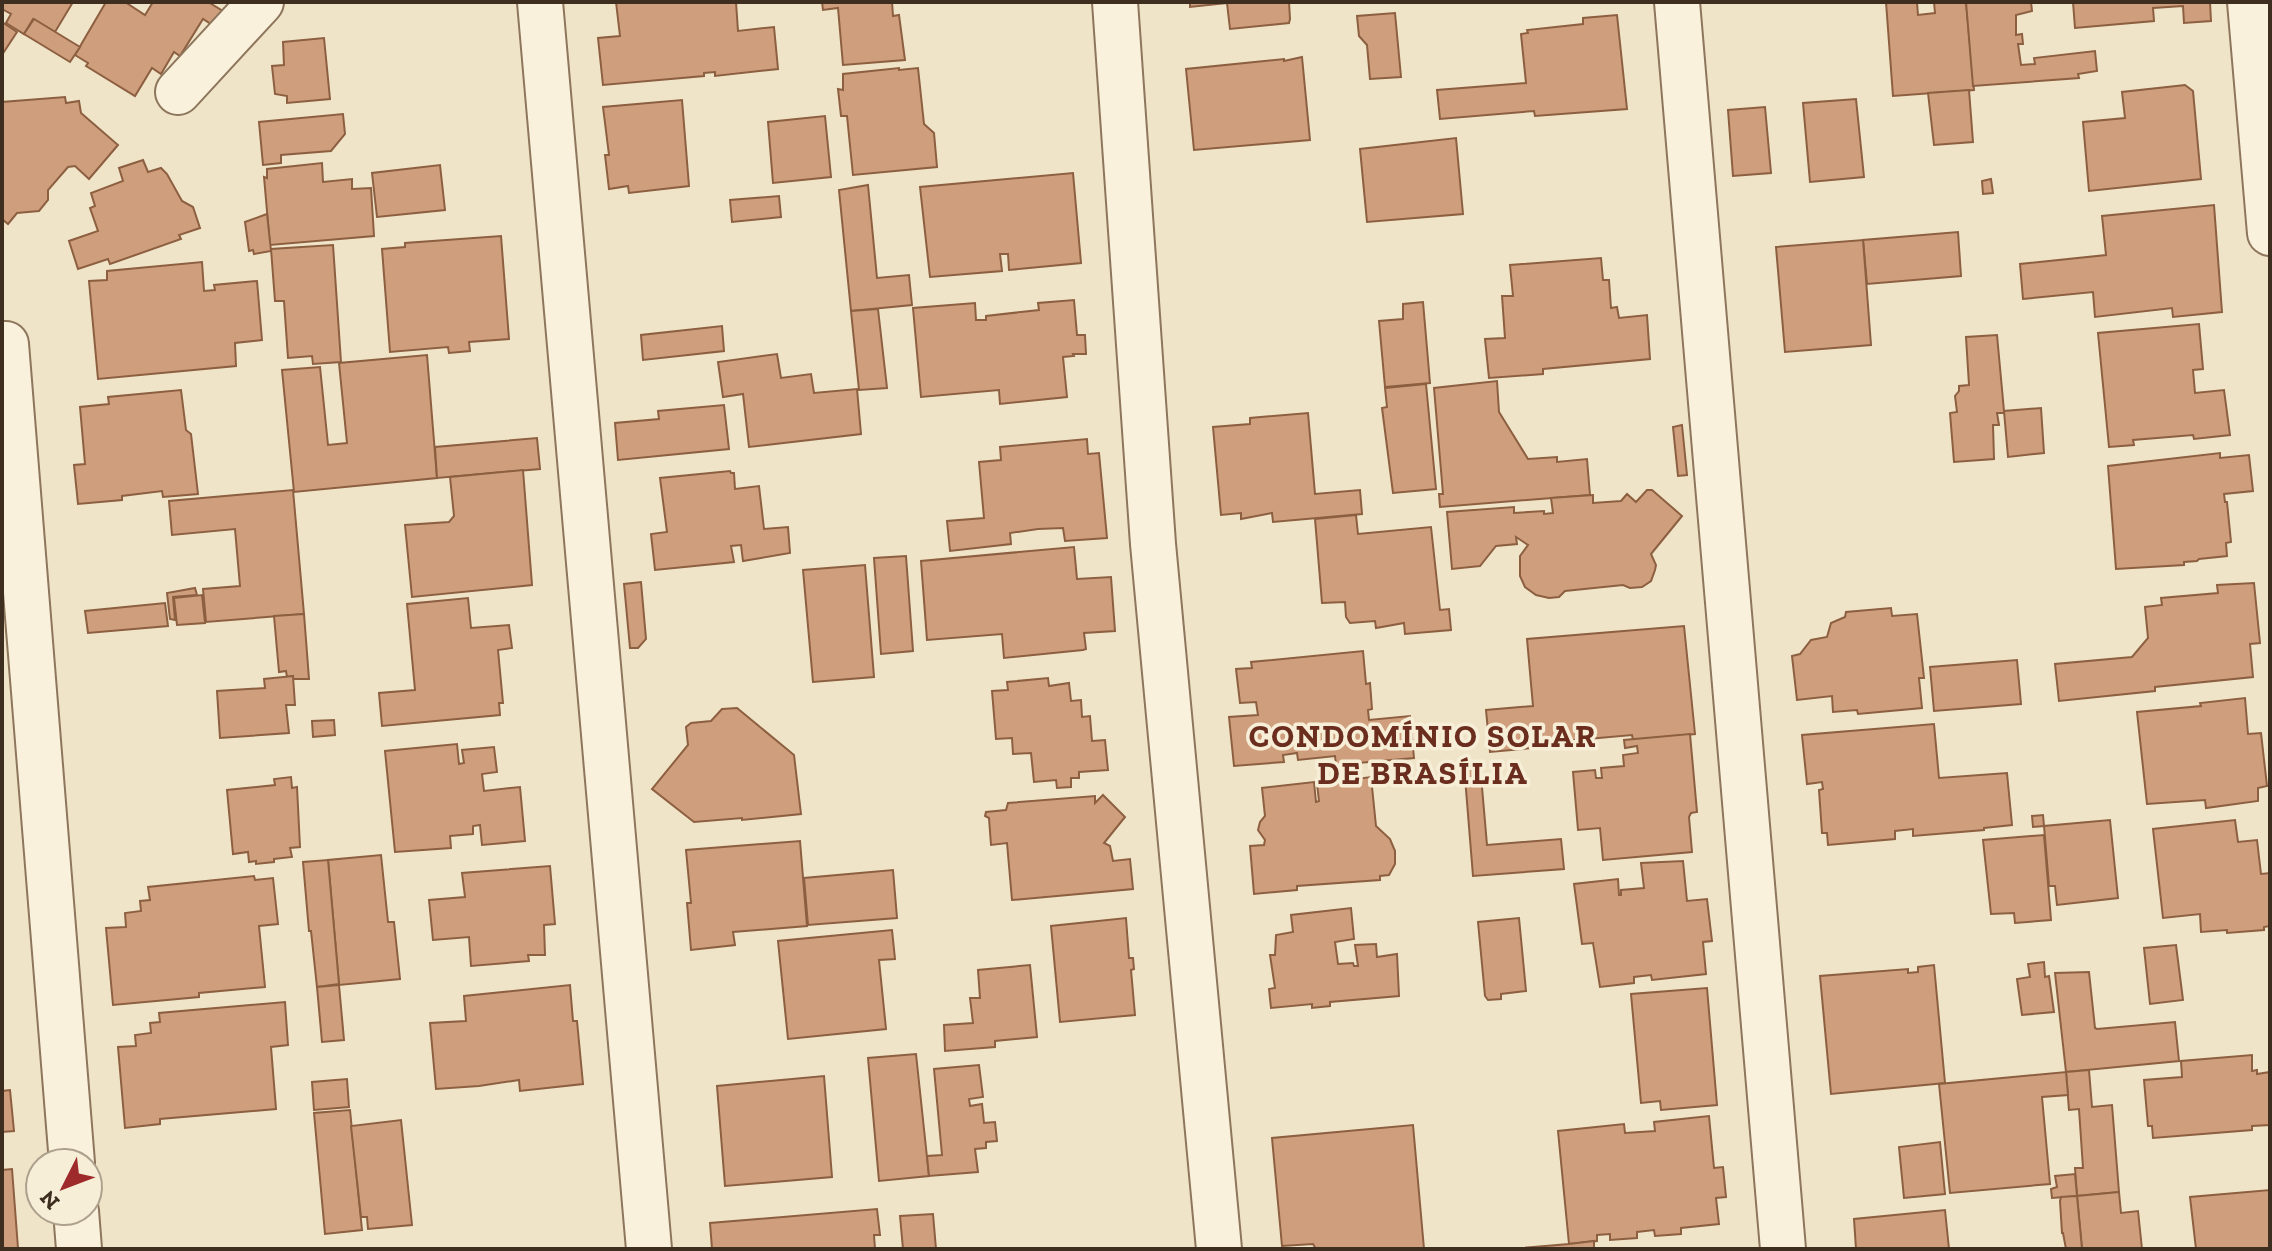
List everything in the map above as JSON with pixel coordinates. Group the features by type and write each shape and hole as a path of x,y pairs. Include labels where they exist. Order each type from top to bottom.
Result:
{"street":[{"path":"178,92 261,2"},
{"path":"540,2 649,1249"},
{"path":"1115,2 1153,544 1219,1249"},
{"path":"1677,2 1783,1249"},
{"path":"2250,2 2270,233"},
{"path":"6,344 71,1147"},
{"path":"77,1227 79,1249"}],"building":[{"path":"2,2 73,2 55,32 33,19 24,34 6,23 11,14 2,9"},
{"path":"106,2 125,2 145,15 153,2 208,2 223,11 214,26 203,19 180,56 174,52 161,74 152,68 135,96 86,66 88,63 75,55"},
{"path":"616,2 736,2 738,31 774,27 778,69 715,76 715,72 704,73 704,76 603,85 598,38 620,36"},
{"path":"822,2 892,2 893,16 899,15 905,60 843,65 838,8 823,10"},
{"path":"1190,2 1289,2 1290,19 1289,23 1230,29 1227,3 1190,7"},
{"path":"1886,2 1917,2 1918,15 1935,13 1934,2 1966,2 1974,90 1893,96"},
{"path":"1966,2 2031,2 2032,11 2016,15 2016,35 2022,34 2023,44 2018,44 2021,65 2035,64 2034,58 2095,51 2097,71 2078,74 2079,78 1973,86"},
{"path":"2073,2 2210,2 2211,21 2184,23 2183,6 2153,8 2154,21 2075,28"},
{"path":"1395,13 1401,77 1370,79 1367,45 1359,36 1357,16"},
{"path":"1617,15 1627,109 1535,116 1534,111 1440,119 1437,90 1526,83 1521,34 1528,33 1527,30 1583,24 1583,18"},
{"path":"34,19 80,47 70,62 24,34"},
{"path":"2,22 17,32 2,55"},
{"path":"324,38 330,99 287,103 287,96 275,94 272,66 284,65 283,42"},
{"path":"1302,57 1310,140 1194,150 1186,69"},
{"path":"918,68 924,124 934,133 937,167 853,175 847,116 841,116 838,89 843,90 843,74"},
{"path":"2185,85 2193,91 2201,179 2089,191 2083,122 2125,118 2122,92"},
{"path":"1969,90 1973,142 1934,145 1928,93"},
{"path":"65,97 66,103 79,101 81,113 118,145 89,179 75,166 68,167 48,190 48,200 39,211 17,213 8,224 2,219 2,102"},
{"path":"1856,99 1864,177 1810,182 1803,103"},
{"path":"682,100 689,186 629,193 628,186 609,189 605,155 609,155 603,107"},
{"path":"1765,107 1771,173 1733,176 1728,110"},
{"path":"343,114 345,134 331,151 281,155 281,163 263,165 259,122"},
{"path":"825,116 831,177 773,183 768,122"},
{"path":"1456,138 1463,214 1367,222 1360,149"},
{"path":"143,160 148,172 161,168 167,174 182,201 193,207 200,228 179,235 181,239 110,264 108,259 78,269 69,241 98,231 90,208 95,206 91,193 123,181 119,168"},
{"path":"322,163 323,182 352,179 352,189 371,188 374,236 270,245 264,177 267,178 267,169"},
{"path":"440,165 445,210 377,217 372,173"},
{"path":"1073,173 1081,263 1009,270 1008,254 1000,254 1002,271 930,277 920,187"},
{"path":"1991,179 1993,193 1983,194 1982,181"},
{"path":"868,185 877,278 909,275 912,305 851,311 839,190"},
{"path":"779,196 781,217 732,222 730,200"},
{"path":"2214,205 2222,312 2173,317 2172,308 2095,317 2093,292 2023,299 2020,264 2106,255 2102,216"},
{"path":"267,214 271,251 254,254 253,250 249,251 245,222"},
{"path":"1958,232 1961,276 1867,284 1863,240"},
{"path":"501,236 509,339 469,342 470,351 449,353 448,347 390,352 382,249 405,247 405,243"},
{"path":"1863,240 1871,345 1785,352 1776,247"},
{"path":"333,245 341,362 313,364 312,356 288,358 284,301 275,301 271,249"},
{"path":"1601,258 1603,280 1609,280 1611,308 1617,307 1619,318 1647,315 1650,359 1543,369 1543,374 1489,378 1485,339 1505,338 1502,296 1513,296 1510,265"},
{"path":"202,262 204,291 215,290 214,285 257,281 262,340 235,343 236,366 98,379 89,281 107,280 107,271"},
{"path":"1074,300 1077,335 1085,335 1086,354 1063,357 1067,397 1000,404 999,390 921,397 913,308 975,303 976,320 986,320 986,316 1039,310 1038,303"},
{"path":"1423,302 1430,383 1385,387 1379,321 1403,319 1403,304"},
{"path":"878,309 887,388 859,390 851,311"},
{"path":"2199,324 2203,369 2193,370 2195,393 2224,390 2230,435 2133,440 2134,445 2109,447 2098,333"},
{"path":"722,326 724,351 643,360 641,335"},
{"path":"1997,335 2004,413 1997,413 1999,425 1993,425 1994,459 1954,462 1950,413 1957,412 1955,396 1959,386 1969,385 1966,337"},
{"path":"777,354 781,378 811,374 814,393 857,389 861,434 749,447 743,394 723,397 718,362"},
{"path":"427,355 437,478 294,492 282,370 320,367 328,445 347,443 339,363"},
{"path":"1497,381 1499,412 1528,459 1557,457 1557,462 1587,459 1590,495 1440,507 1439,494 1443,494 1434,388"},
{"path":"1426,384 1436,489 1393,493 1382,408 1387,407 1385,388"},
{"path":"181,390 186,430 191,434 198,494 163,497 162,491 122,496 122,500 78,504 74,465 85,464 80,407 109,404 108,397"},
{"path":"724,405 729,449 618,460 615,423 659,419 658,411"},
{"path":"2041,408 2044,453 2008,457 2004,411"},
{"path":"1308,413 1315,494 1360,490 1362,514 1273,522 1272,513 1241,519 1241,513 1221,515 1213,427 1250,424 1250,418"},
{"path":"1682,425 1687,475 1678,476 1673,427"},
{"path":"537,438 540,469 437,478 435,447"},
{"path":"1087,439 1088,454 1099,453 1107,538 1065,541 1063,528 1038,529 1010,533 1011,544 950,551 947,521 984,518 979,462 1001,460 1000,447"},
{"path":"2220,453 2220,458 2249,455 2253,491 2224,494 2231,542 2226,543 2227,556 2184,562 2184,565 2116,569 2108,466"},
{"path":"523,470 532,585 412,597 405,525 449,522 454,516 450,477"},
{"path":"734,473 735,489 759,486 764,529 788,527 790,553 743,561 741,545 731,546 734,562 655,570 651,534 667,532 660,478"},
{"path":"293,490 304,614 206,622 203,589 240,586 235,529 172,535 169,501"},
{"path":"1647,490 1652,490 1682,516 1651,554 1655,570 1651,581 1642,587 1623,585 1565,591 1559,597 1549,598 1536,595 1525,587 1520,576 1520,556 1528,545 1516,537 1517,544 1496,546 1480,566 1452,569 1447,512 1514,507 1514,513 1544,511 1544,514 1553,513 1551,498 1593,495 1593,503 1621,501 1627,494 1636,502"},
{"path":"1356,515 1358,534 1431,527 1440,610 1449,609 1451,630 1405,634 1404,623 1376,628 1375,621 1350,623 1346,617 1345,602 1322,603 1315,519"},
{"path":"1074,547 1077,579 1111,577 1115,631 1084,633 1086,649 1083,650 1004,658 1002,634 927,640 921,561"},
{"path":"906,556 913,651 881,654 874,558"},
{"path":"865,565 874,677 813,682 803,570"},
{"path":"641,582 646,639 638,648 630,648 624,584"},
{"path":"2254,583 2260,643 2250,644 2253,677 2059,701 2055,664 2132,657 2148,638 2145,607 2162,605 2161,598 2218,593 2217,585"},
{"path":"195,588 197,595 173,597 175,620 170,619 167,593"},
{"path":"202,595 205,623 177,625 174,598"},
{"path":"468,598 471,628 509,625 512,648 498,650 503,703 499,703 500,715 382,726 379,693 415,690 407,604"},
{"path":"165,603 168,626 88,633 85,611"},
{"path":"1891,608 1892,616 1917,614 1924,678 1919,678 1922,708 1858,714 1857,710 1833,712 1832,696 1797,700 1792,656 1800,654 1811,640 1827,637 1831,623 1845,617 1846,612"},
{"path":"304,614 309,679 293,679 293,676 287,677 286,671 279,672 274,616"},
{"path":"1684,626 1695,734 1633,740 1632,735 1543,743 1544,747 1490,752 1486,710 1533,706 1527,639"},
{"path":"1363,651 1366,684 1370,683 1372,709 1368,710 1369,720 1410,716 1414,758 1336,765 1335,756 1298,760 1297,753 1283,755 1284,762 1234,766 1229,717 1258,715 1256,702 1240,703 1236,669 1252,668 1251,662"},
{"path":"2017,660 2021,704 1934,711 1930,667"},
{"path":"293,676 295,705 286,705 289,733 220,738 217,691 265,688 264,679"},
{"path":"1048,678 1049,686 1069,683 1071,701 1081,700 1082,717 1090,716 1092,741 1105,740 1108,770 1079,772 1079,778 1071,778 1071,787 1057,788 1056,780 1034,782 1031,753 1013,754 1012,738 996,739 992,691 1008,690 1007,682"},
{"path":"2245,698 2248,734 2261,733 2267,786 2258,788 2258,801 2206,808 2205,800 2147,804 2137,712"},
{"path":"737,708 794,755 801,814 694,822 652,789 688,745 686,727 691,723 711,721 722,709"},
{"path":"334,720 335,735 313,737 312,721"},
{"path":"1934,724 1939,778 2007,773 2012,825 1913,836 1913,829 1895,831 1895,839 1828,845 1827,833 1822,833 1819,790 1823,789 1822,782 1807,784 1802,735"},
{"path":"1690,734 1697,812 1689,817 1692,852 1603,860 1600,828 1578,830 1573,772 1595,770 1596,778 1602,778 1601,768 1624,766 1623,755 1638,753 1637,746 1625,748 1624,740"},
{"path":"457,744 459,764 464,763 462,750 494,747 497,772 482,774 484,791 520,787 525,841 482,845 480,825 473,826 473,834 450,836 451,848 395,852 385,751"},
{"path":"1480,764 1487,845 1561,839 1564,869 1473,876 1464,765"},
{"path":"291,777 292,788 297,787 300,847 290,848 292,857 256,864 256,861 249,862 248,852 233,854 227,790 275,785 274,779"},
{"path":"1371,777 1376,826 1390,839 1395,851 1395,864 1389,875 1380,876 1380,880 1297,886 1297,890 1254,894 1250,846 1264,845 1265,840 1258,830 1265,816 1262,788 1314,782 1316,802 1319,801 1317,784"},
{"path":"1103,795 1125,817 1104,843 1110,846 1113,861 1130,859 1133,889 1012,900 1007,843 991,845 986,812 1006,810 1008,803 1095,796 1095,803"},
{"path":"2043,815 2044,826 2033,827 2032,816"},
{"path":"2110,820 2118,898 2057,905 2055,886 2049,886 2044,826"},
{"path":"2235,820 2238,842 2257,840 2261,874 2270,873 2270,926 2264,927 2264,930 2201,932 2200,914 2163,918 2153,829"},
{"path":"2044,835 2051,920 2015,923 2014,913 1991,914 1983,840"},
{"path":"800,841 807,926 733,932 735,945 691,950 686,850"},
{"path":"381,855 388,922 394,922 400,979 339,985 328,860"},
{"path":"328,860 339,984 317,987 303,862"},
{"path":"1683,861 1687,901 1707,899 1712,941 1703,942 1706,974 1652,980 1651,975 1634,977 1634,983 1600,987 1593,943 1582,944 1574,884 1618,879 1621,895 1621,890 1644,888 1641,863"},
{"path":"550,866 555,924 544,925 545,955 528,955 529,961 471,966 469,937 433,940 429,900 465,897 462,873"},
{"path":"893,870 897,918 808,925 804,878"},
{"path":"254,876 255,880 273,878 278,924 259,926 265,987 113,1005 106,928 126,927 125,913 141,911 140,901 150,900 148,887"},
{"path":"1351,908 1354,939 1335,942 1338,964 1353,963 1358,966 1355,945 1376,944 1377,957 1397,954 1399,996 1330,1002 1330,1006 1312,1008 1312,1004 1271,1008 1269,989 1275,988 1270,955 1275,955 1276,935 1293,932 1291,915"},
{"path":"1126,918 1129,958 1133,958 1134,969 1131,970 1135,1015 1060,1022 1051,926"},
{"path":"1519,918 1526,991 1501,994 1501,999 1488,1000 1485,996 1478,922"},
{"path":"892,930 895,959 879,960 886,1029 788,1039 778,941"},
{"path":"2176,945 2183,1000 2150,1004 2144,948"},
{"path":"2044,962 2054,1012 2022,1015 2017,979 2030,977 2028,964"},
{"path":"1030,965 1037,1037 995,1041 995,1047 945,1051 944,1025 973,1023 970,998 980,998 978,970"},
{"path":"1934,965 1945,1083 1831,1094 1820,976 1908,969 1908,973 1918,972 1918,967"},
{"path":"2089,972 2095,1028 2175,1022 2179,1061 2066,1072 2055,973"},
{"path":"339,985 344,1040 322,1042 317,987"},
{"path":"570,985 583,1084 520,1091 519,1080 436,1089 430,1023 466,1021 464,996"},
{"path":"1707,988 1717,1105 1661,1110 1660,1101 1641,1103 1631,994"},
{"path":"285,1002 288,1045 271,1047 276,1109 160,1119 160,1124 125,1128 118,1047 136,1046 135,1035 151,1033 150,1023 160,1022 159,1013"},
{"path":"916,1054 929,1176 879,1181 868,1058"},
{"path":"2252,1055 2252,1071 2257,1070 2257,1074 2270,1072 2270,1125 2252,1126 2252,1130 2153,1138 2152,1126 2148,1126 2144,1080 2182,1077 2181,1061"},
{"path":"979,1065 983,1097 969,1099 970,1106 982,1104 984,1123 995,1122 997,1141 986,1142 986,1148 975,1149 978,1172 929,1176 927,1156 942,1155 934,1069"},
{"path":"2089,1070 2092,1107 2112,1105 2119,1192 2077,1196 2075,1168 2083,1168 2079,1109 2069,1110 2066,1072"},
{"path":"2066,1072 2068,1095 2042,1097 2050,1184 1950,1193 1939,1084"},
{"path":"824,1076 832,1177 725,1186 717,1086"},
{"path":"347,1079 349,1107 314,1110 312,1082"},
{"path":"10,1090 14,1131 2,1132 2,1091"},
{"path":"350,1110 362,1230 325,1234 314,1113"},
{"path":"1709,1116 1714,1168 1723,1167 1726,1197 1716,1198 1719,1224 1681,1228 1681,1234 1655,1236 1654,1230 1637,1232 1637,1238 1610,1240 1610,1234 1597,1235 1597,1241 1569,1244 1558,1131 1624,1124 1625,1133 1655,1131 1654,1122"},
{"path":"401,1120 412,1225 368,1229 367,1217 361,1217 351,1126"},
{"path":"1413,1125 1424,1249 1316,1249 1313,1244 1282,1246 1272,1138"},
{"path":"1940,1142 1945,1194 1904,1198 1899,1147"},
{"path":"12,1169 18,1248 2,1249 2,1170"},
{"path":"2075,1174 2077,1196 2052,1198 2051,1189 2057,1187 2055,1176"},
{"path":"2270,1190 2270,1249 2196,1249 2190,1197"},
{"path":"2119,1192 2121,1213 2138,1211 2142,1249 2082,1249 2077,1196"},
{"path":"2077,1196 2082,1249 2066,1249 2060,1201 2061,1197"},
{"path":"877,1209 880,1235 874,1235 875,1249 712,1249 710,1223"},
{"path":"1945,1210 1949,1249 1856,1249 1854,1219"},
{"path":"933,1214 936,1249 903,1249 900,1216"},
{"path":"1594,1241 1594,1249 1510,1249 1569,1244"}],"district":[{"name":"CONDOMÍNIO SOLAR DE BRASÍLIA","path":"1423,754"}]}
